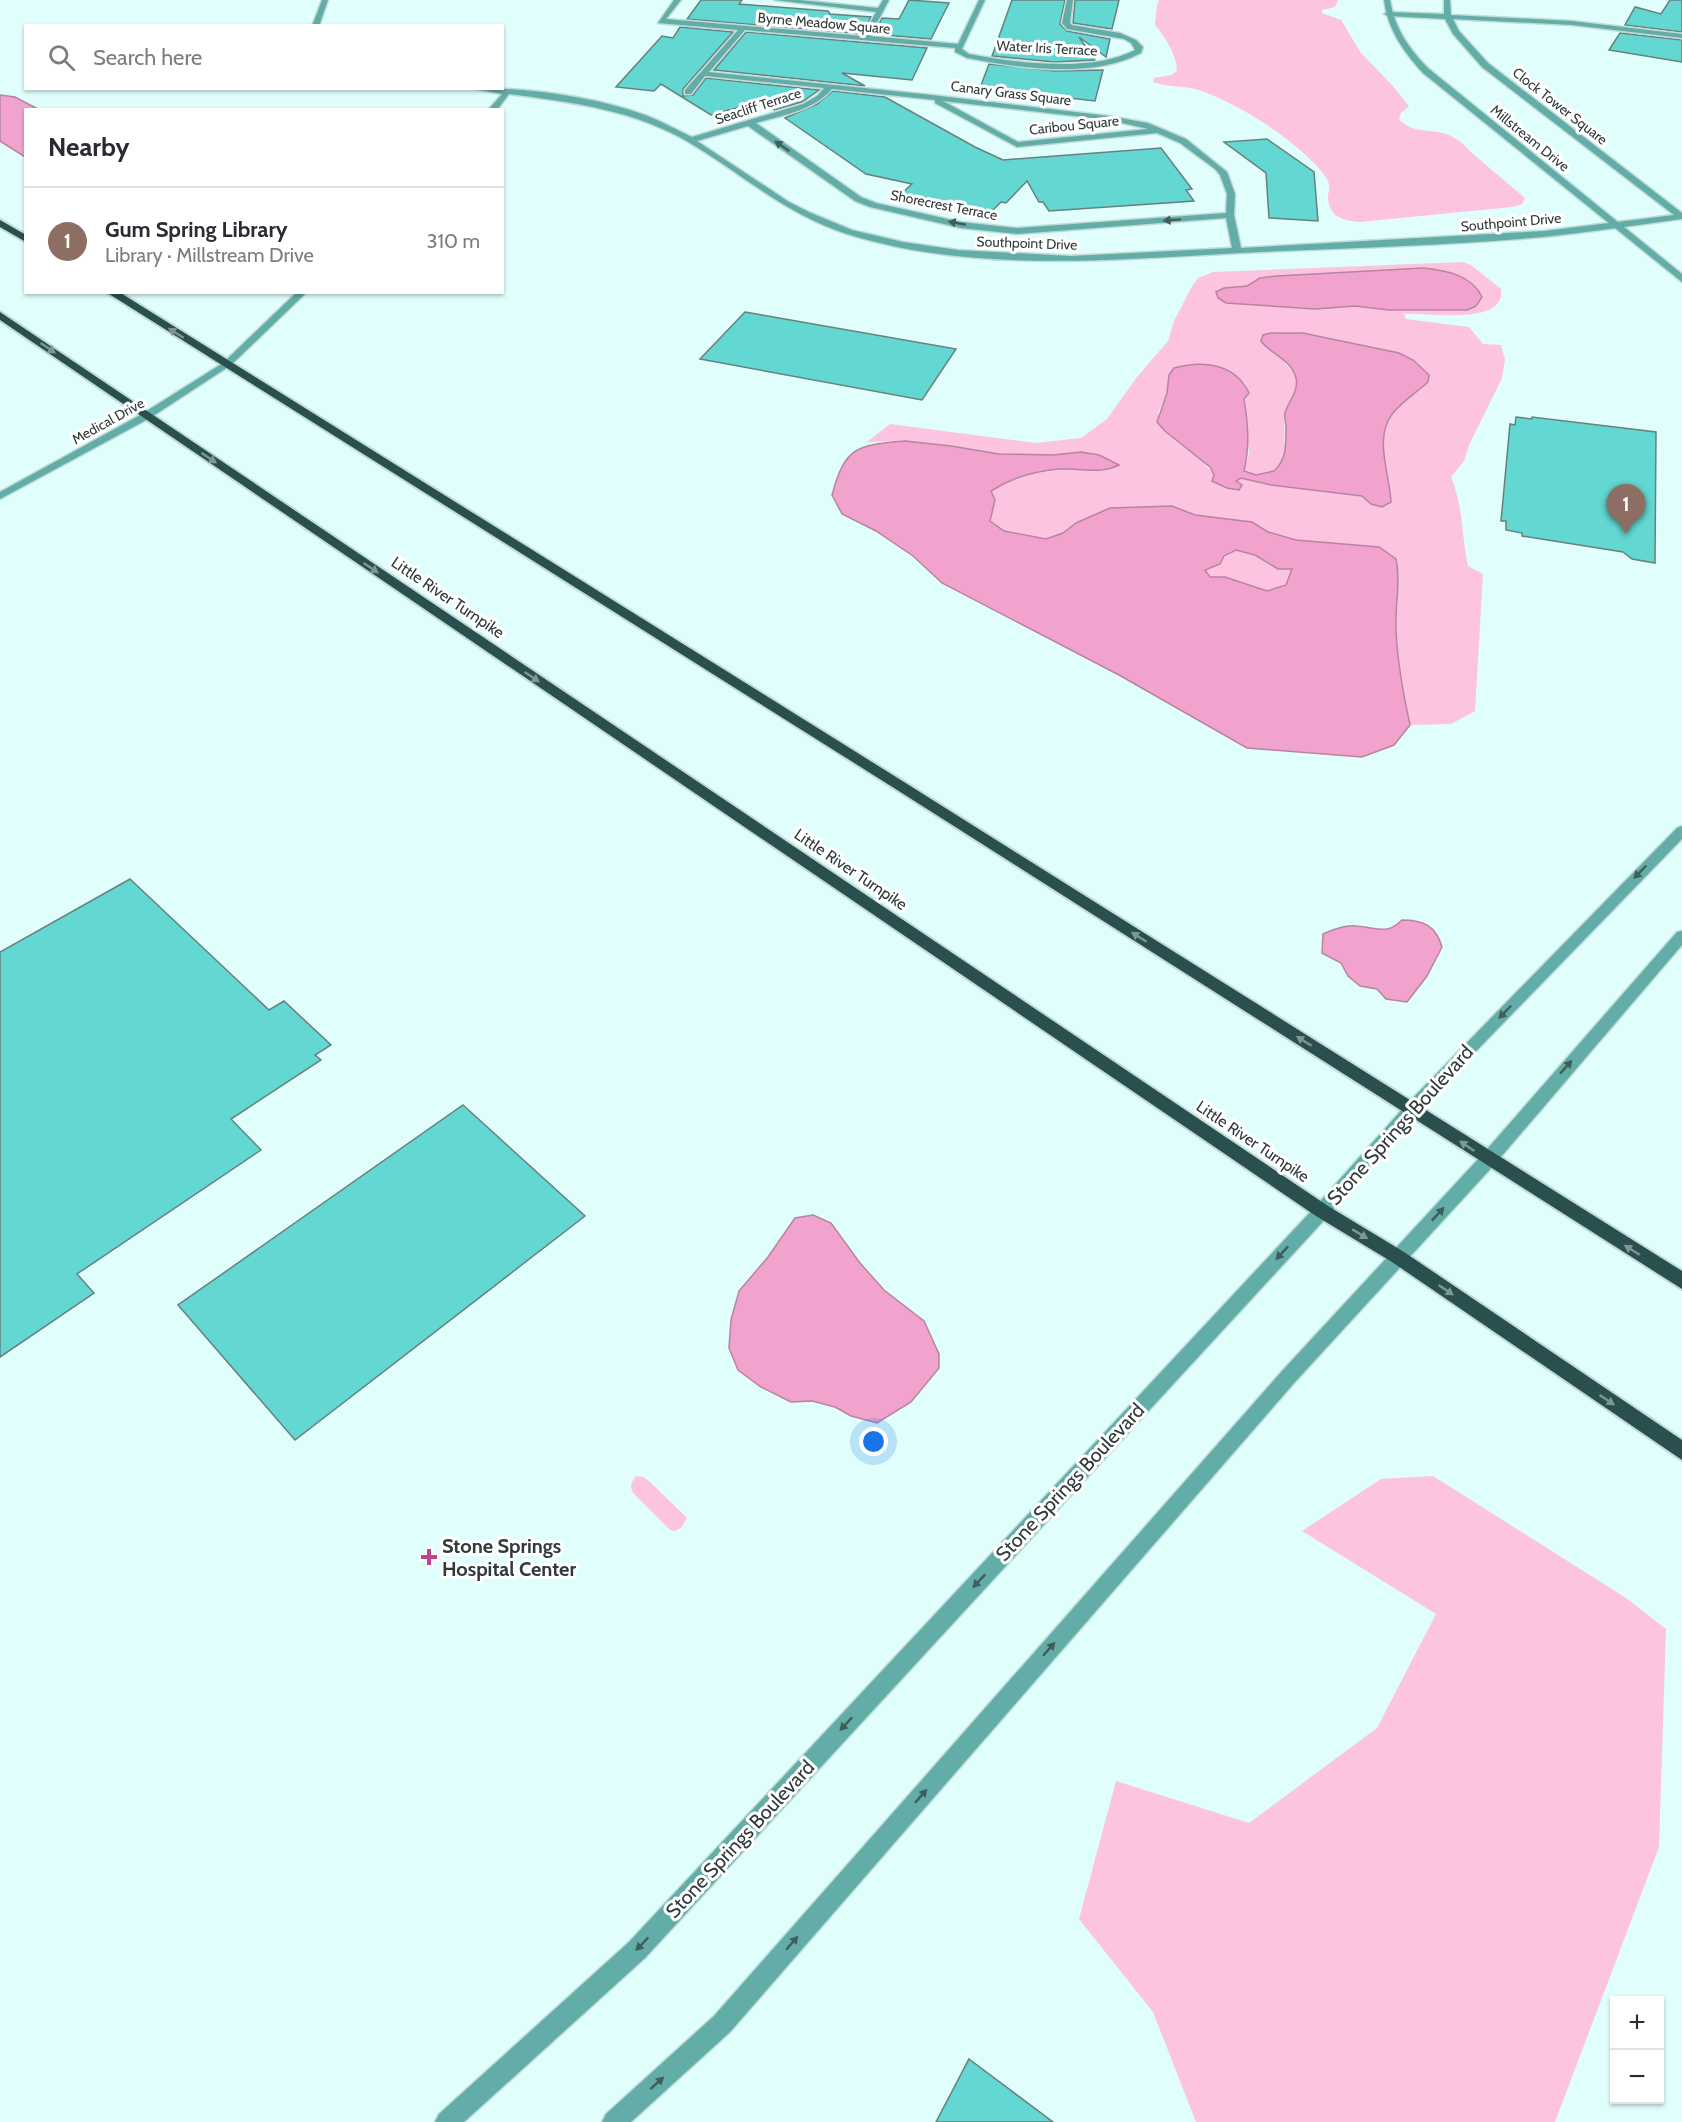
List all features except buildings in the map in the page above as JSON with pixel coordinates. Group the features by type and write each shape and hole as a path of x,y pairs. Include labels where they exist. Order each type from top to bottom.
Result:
{"highway":[{"path":"0,223 24,238"},
{"path":"114,294 1682,1281"},
{"name":"Little River Turnpike","path":"0,315 1322,1211 1398,1257 1682,1451"}],"street":[{"path":"316,24 325,0"},
{"name":"Byrne Meadow Square","path":"678,0 661,21 960,46"},
{"path":"777,0 881,10"},
{"path":"865,38 886,0"},
{"path":"960,46 982,0"},
{"name":"Water Iris Terrace","path":"960,46 958,50 962,53 978,58 1089,66 1116,61 1137,51 1139,46 1136,42 1121,35 1070,27 1066,23 1071,0"},
{"name":"Millstream Drive","path":"1387,0 1388,14 1395,33 1409,54 1426,71 1682,279"},
{"path":"1447,0 1448,17"},
{"path":"1388,14 1608,25 1682,36"},
{"name":"Clock Tower Square","path":"1448,17 1456,32 1485,65 1682,216"},
{"path":"688,92 743,28"},
{"name":"Canary Grass Square","path":"703,74 1128,120 1160,130 1183,141 1224,174 1229,188 1230,215 1237,250"},
{"name":"Seacliff Terrace","path":"691,141 806,106 820,98 829,88"},
{"name":"Southpoint Drive","path":"490,90 575,100 629,112 655,121 691,141 786,204 808,215 849,232 958,253 1071,259 1459,240 1544,234 1682,216"},
{"path":"494,108 507,92"},
{"name":"Caribou Square","path":"932,97 1017,145 1160,130"},
{"name":"Shorecrest Terrace","path":"750,123 858,199 873,205 961,225 1017,231 1230,215"},
{"name":"Medical Drive","path":"0,496 146,416 226,364 301,294"},
{"name":"Stone Springs Boulevard","path":"447,2122 637,1950 1322,1211 1411,1109 1682,831"},
{"path":"614,2122 722,2024 1289,1376 1488,1160 1682,936"}],"shaded area":[{"path":"1159,0 1338,0 1335,7 1322,10 1322,13 1341,20 1361,53 1409,106 1401,113 1399,119 1411,128 1444,133 1459,141 1525,198 1522,204 1512,207 1360,222 1338,217 1329,204 1329,184 1324,174 1298,148 1272,129 1245,111 1202,91 1153,82 1154,78 1171,75 1177,71 1173,53 1155,25"},
{"path":"0,95 15,97 36,108 24,108 24,156 0,141"},
{"path":"1463,262 1471,265 1501,289 1499,301 1491,309 1478,313 1404,314 1406,319 1469,327 1483,344 1501,345 1505,360 1502,378 1469,445 1464,461 1451,477 1460,511 1468,566 1483,574 1475,711 1451,724 1410,725 1402,689 1396,628 1399,574 1337,544 1296,540 1268,532 1252,522 1194,515 1172,506 1110,508 1076,523 1063,533 1046,539 1004,531 989,521 995,500 991,492 1004,484 1032,474 1061,470 1106,471 1081,452 1053,455 999,454 905,441 867,442 890,424 1036,443 1081,438 1107,419 1137,377 1168,341 1174,321 1198,278 1213,272","holes":["1423,268 1458,275 1468,280 1430,311 1355,306 1315,309 1226,303 1235,286 1247,286 1259,278","1286,332 1321,336 1399,353 1406,400 1395,410 1385,428 1383,453 1390,493 1371,504 1362,496 1271,485 1241,478 1236,481 1214,475 1200,458 1165,431 1158,413 1167,393 1169,376 1174,369 1232,373 1245,383 1249,392 1244,399 1249,454 1244,471 1256,475 1274,471 1285,457 1284,415 1296,386 1296,376 1276,352 1265,347"]},
{"path":"1423,268 1457,275 1471,283 1482,297 1476,306 1467,310 1389,310 1355,306 1315,309 1226,303 1218,298 1216,292 1224,288 1247,286 1260,278 1277,276"},
{"path":"1303,333 1399,353 1413,360 1429,375 1428,382 1393,413 1387,423 1383,445 1391,502 1382,507 1371,504 1362,496 1271,485 1241,478 1236,481 1242,485 1239,490 1227,488 1212,481 1214,475 1210,467 1157,422 1167,393 1169,375 1174,368 1196,364 1217,366 1235,375 1249,393 1244,399 1248,435 1244,471 1256,475 1274,471 1284,456 1285,413 1297,383 1290,366 1261,341 1263,335"},
{"path":"905,441 999,454 1053,455 1081,452 1099,455 1119,465 1099,470 1047,470 1018,478 991,491 995,500 990,521 1004,531 1046,539 1063,533 1076,523 1110,508 1172,506 1195,515 1252,522 1268,532 1296,540 1379,547 1396,559 1397,640 1410,725 1394,745 1362,757 1247,748 1119,675 942,583 913,556 876,531 842,514 832,495 842,466 856,451 876,444","holes":["1236,550 1255,555 1278,569 1292,569 1286,585 1267,591 1225,577 1210,577 1205,570 1220,564 1224,556"]},
{"path":"1236,550 1255,555 1278,569 1292,569 1286,585 1267,591 1225,577 1210,577 1205,570"},
{"path":"1402,920 1417,921 1433,929 1442,947 1427,976 1407,1002 1386,999 1377,989 1360,986 1348,976 1341,963 1322,953 1323,934 1327,932 1352,926 1386,929"},
{"path":"813,1215 831,1223 860,1263 884,1290 924,1321 939,1354 939,1368 911,1402 877,1423 812,1401 791,1402 761,1387 738,1370 729,1348 731,1320 739,1291 768,1257 795,1218"},
{"path":"636,1476 649,1481 687,1518 681,1528 675,1531 670,1530 634,1494 631,1485"},
{"path":"1433,1476 1626,1598 1666,1629 1659,1847 1555,2122 1196,2122 1153,2012 1079,1919 1116,1781 1249,1823 1377,1728 1436,1614 1302,1531 1381,1479"}],"place":[{"name":"Gum Spring Library","path":"1626,534"},
{"name":"Stone Springs Hospital Center","path":"429,1557"}]}
